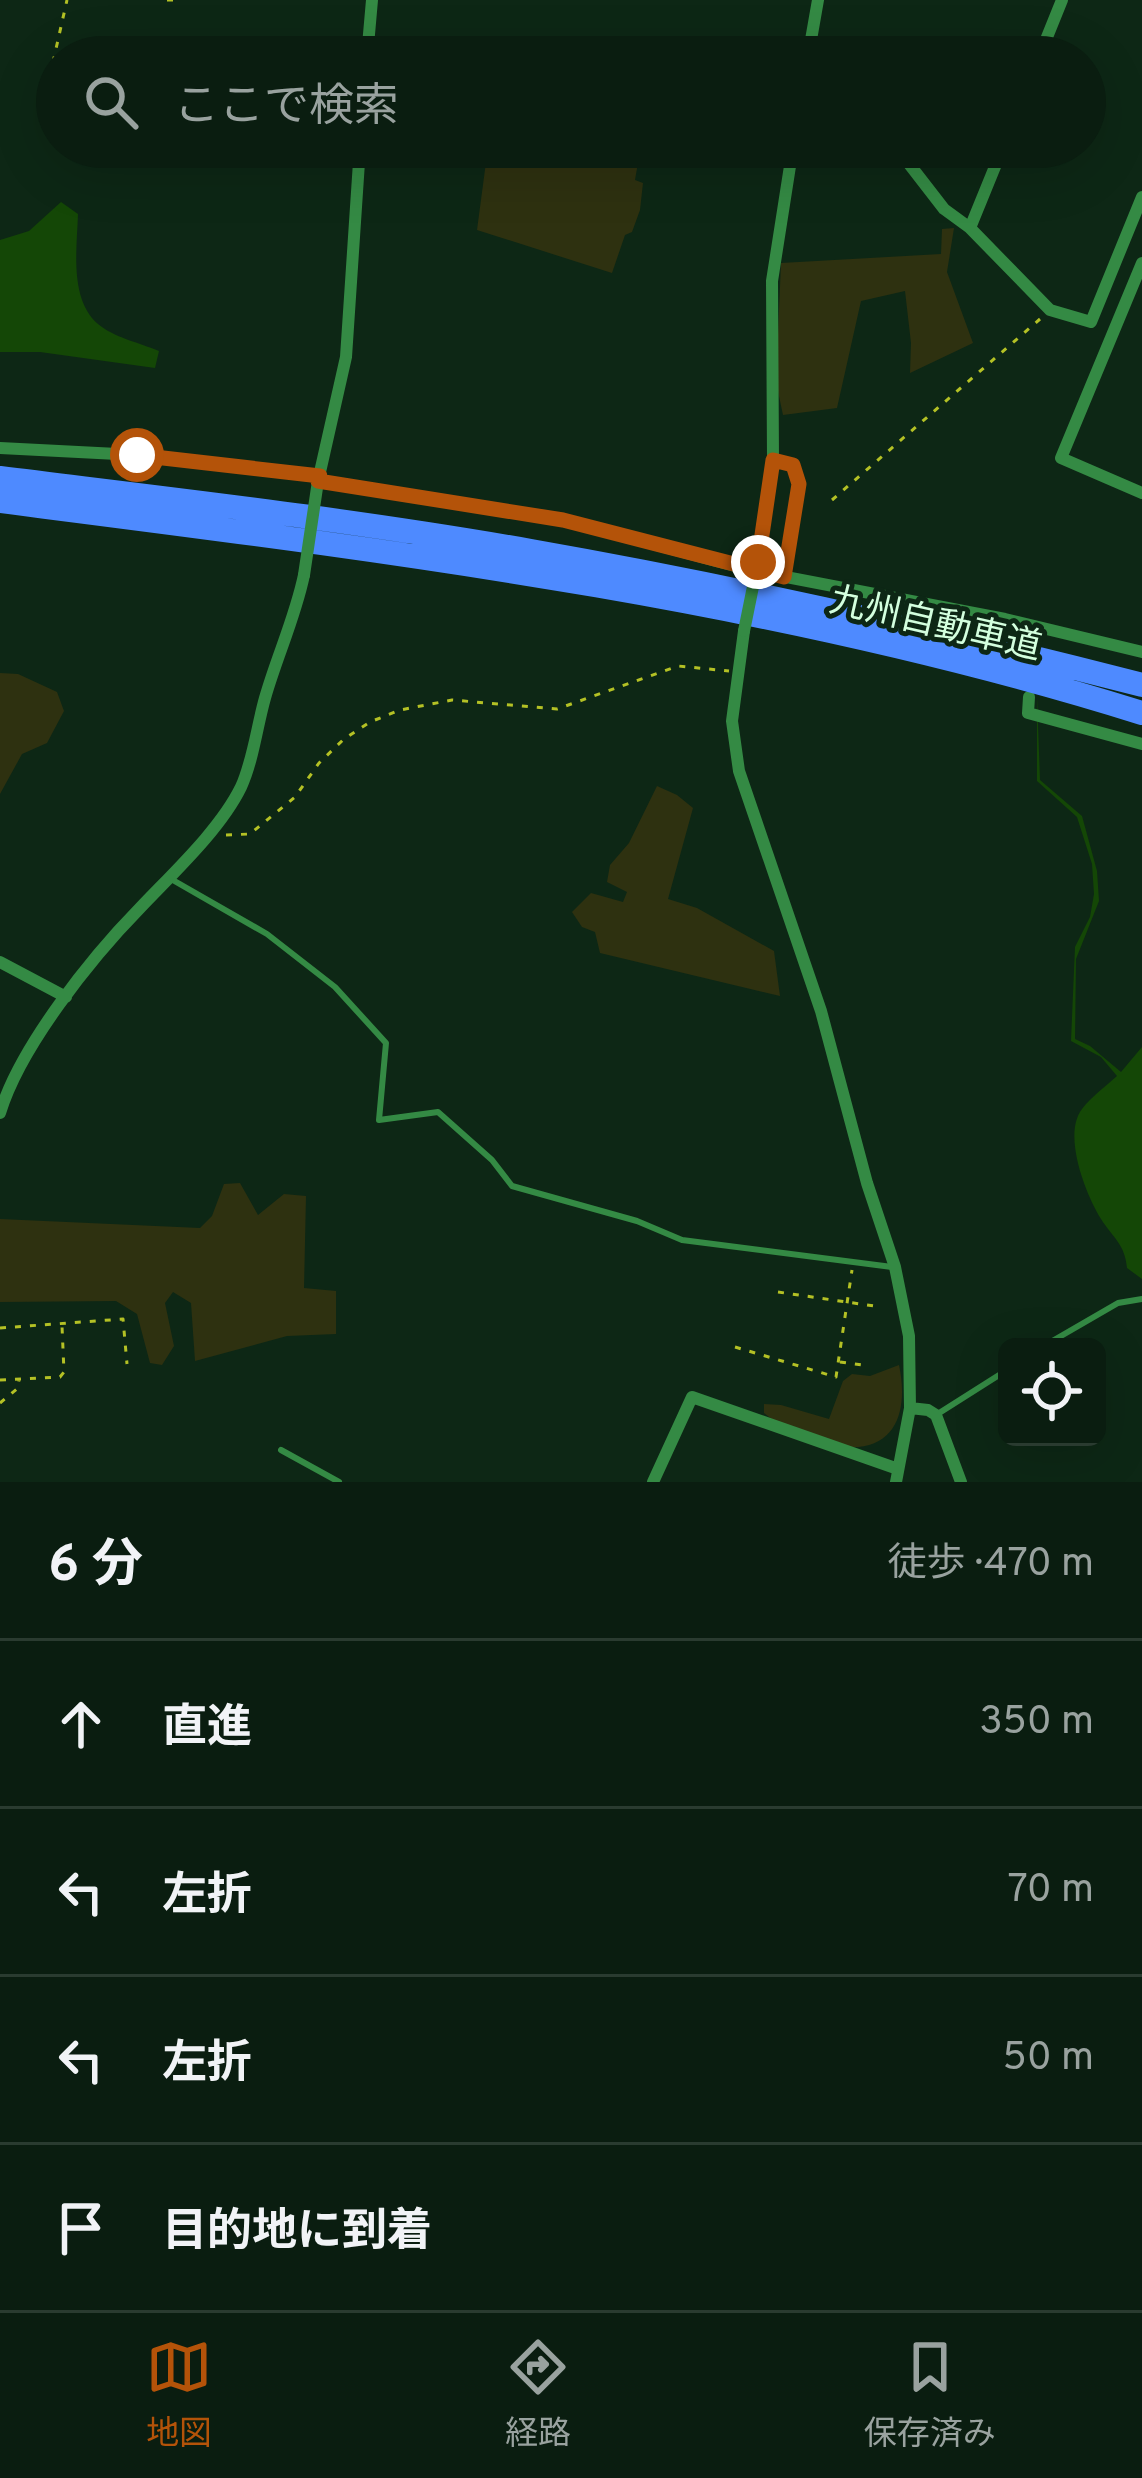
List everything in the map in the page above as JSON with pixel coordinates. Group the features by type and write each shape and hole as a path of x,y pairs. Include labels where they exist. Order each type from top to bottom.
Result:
{"highway":[{"name":"九州自動車道","path":"0,478 298,515 548,554 868,618 1142,686"},
{"name":"九州自動車道","path":"0,501 394,553 746,615 917,652 1142,713"}],"street":[{"path":"369,36 372,0"},
{"path":"813,36 818,0"},
{"path":"1047,36 1062,0"},
{"path":"0,1113 8,1086 66,997 114,934 201,842 241,788 266,692 296,614 346,357 359,168"},
{"path":"653,1482 692,1397 897,1475 910,1408 909,1336 896,1267 867,1183 821,1011 739,771 731,721 773,460 772,281 791,168"},
{"path":"912,168 931,194 1050,310 1091,322 1142,197"},
{"path":"970,228 994,168"},
{"path":"1142,263 1136,295 1061,458 1142,494"},
{"path":"0,448 137,455 319,478 563,520 784,577 1142,652"},
{"path":"773,460 793,465 799,484 784,577"},
{"path":"1029,625 1030,642"},
{"path":"1029,697 1028,712 1142,744"},
{"path":"0,962 66,997"},
{"path":"910,1408 928,1409 936,1415 962,1482"}],"lane":[{"path":"169,878 267,934 335,987 386,1043 379,1120 438,1112 492,1160 512,1186 618,1215 682,1240 896,1267"},
{"path":"1058,1338 1118,1303 1142,1299"},
{"path":"936,1415 998,1376"},
{"path":"281,1450 339,1482"}],"path":[{"path":"59,36 68,0"},
{"path":"167,0 182,0"},
{"path":"832,500 1050,310"},
{"path":"201,842 235,832 250,834 295,796 344,739 400,710 452,700 557,710 679,666 736,672"},
{"path":"735,1347 836,1377 853,1262"},
{"path":"778,1292 874,1306"},
{"path":"0,1328 123,1319 127,1364"},
{"path":"0,1380 60,1377 64,1372 62,1324"},
{"path":"838,1362 862,1365"},
{"path":"0,1403 18,1388 19,1379"}],"shaded area":[{"path":"485,168 637,168 635,180 643,183 640,210 612,273 477,230"},
{"path":"61,202 78,214 77,272 82,301 111,333 159,351 155,368 40,352 0,352 0,240 29,231"},
{"path":"954,228 947,272 973,343 910,373 905,291 861,301 837,408 783,415 776,382 781,263 941,254 942,229"},
{"path":"0,673 18,674 57,692 64,711 47,743 22,754 0,794"},
{"path":"1037,696 1040,780 1082,816 1097,871 1099,901 1076,959 1075,1039 1090,1046 1121,1072 1142,1047 1142,1279 1127,1268 1121,1247 1095,1208 1075,1149 1076,1120 1082,1109 1117,1076 1101,1057 1071,1041 1075,947 1090,917 1092,864 1077,817 1037,781"},
{"path":"657,786 693,808 668,899 697,908 774,951 780,996 600,953 595,932 582,927 572,912 591,893 623,902 627,892 607,882 610,865 629,843"},
{"path":"240,1183 258,1215 284,1194 306,1196 304,1288 336,1291 336,1334 287,1336 195,1361 191,1303 173,1292 165,1303 174,1346 162,1365 150,1363 137,1314 116,1301 0,1302 0,1219 200,1228 212,1216 224,1184"},
{"path":"899,1365 898,1418 884,1438 872,1444 840,1445 764,1413 764,1404 781,1405 829,1419 843,1381 852,1374 870,1376"}],"route":[{"path":"137,455 320,476 318,481 563,520 784,577 799,484 793,465 773,460 758,562"}]}
